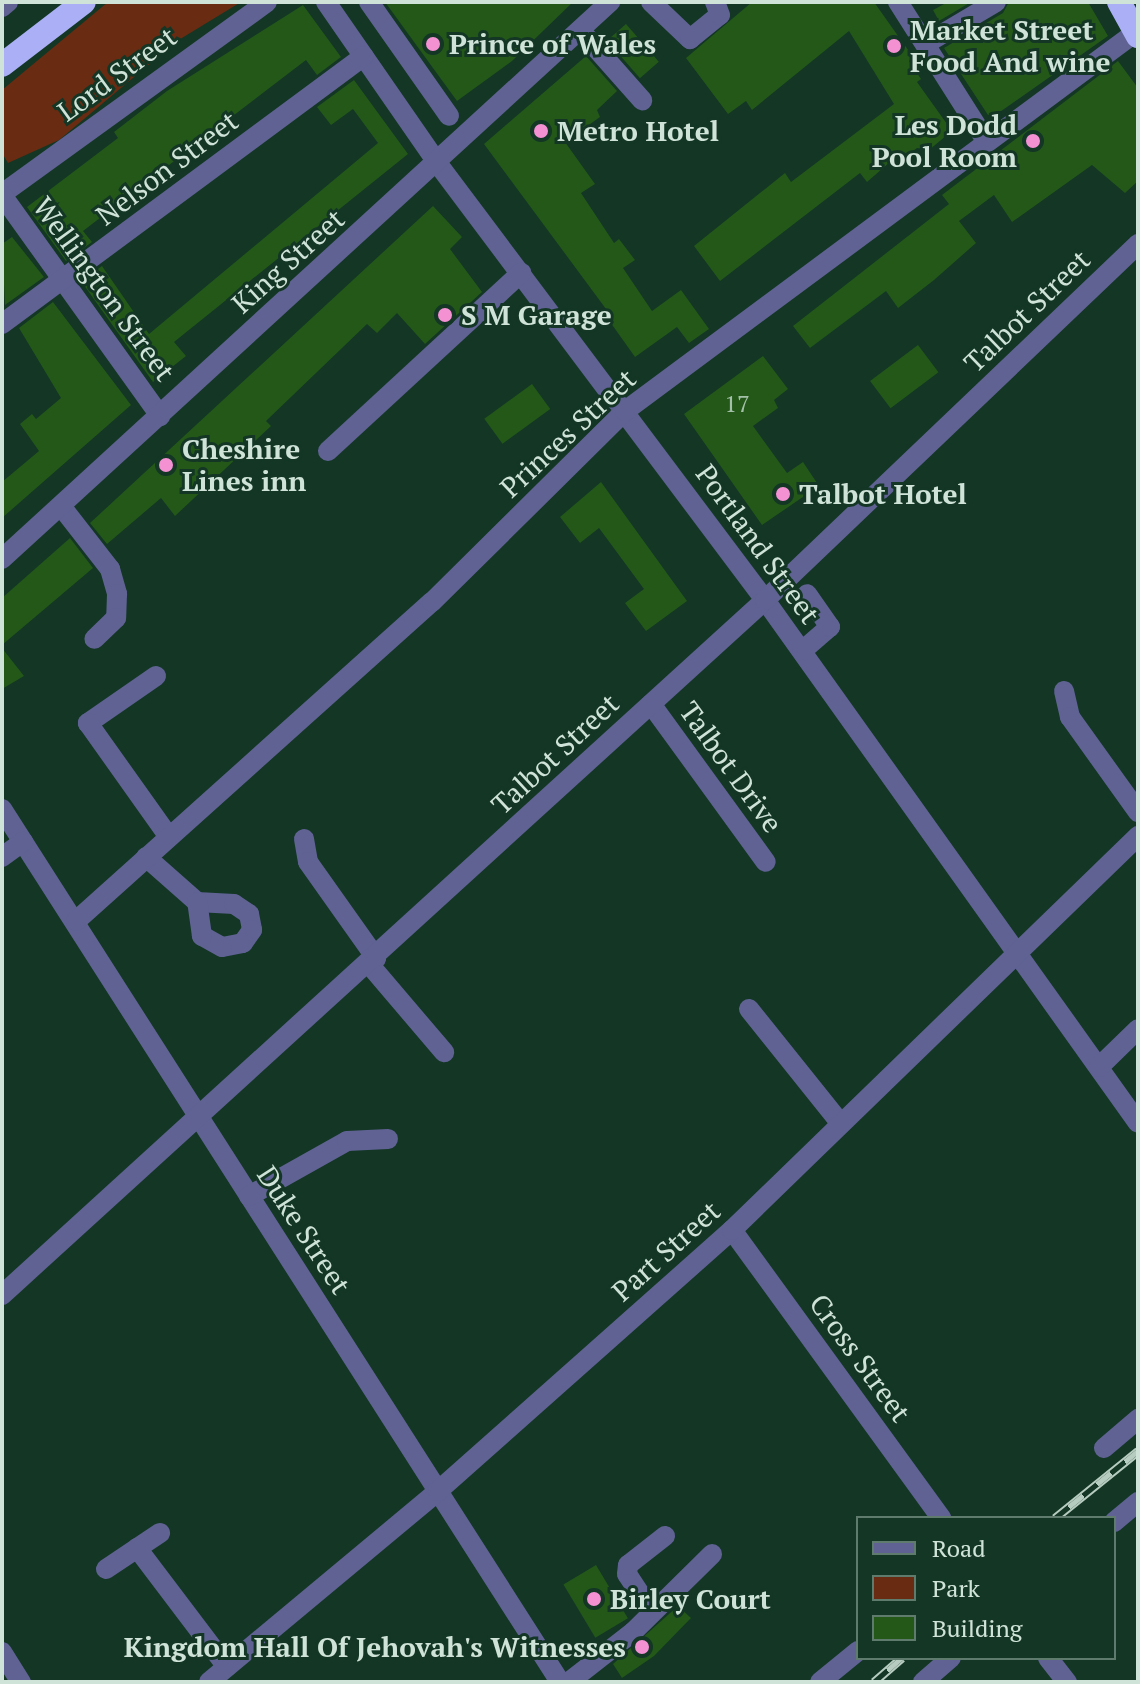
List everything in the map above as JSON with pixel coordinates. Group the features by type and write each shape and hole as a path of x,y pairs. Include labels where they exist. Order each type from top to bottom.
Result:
{"highway":[{"path":"2,65 83,2"},
{"path":"1119,2 1137,34"}],"street":[{"path":"2,7 8,2"},
{"name":"Lord Street","path":"2,194 267,2"},
{"name":"Portland Street","path":"326,2 438,164 802,651 1138,1123"},
{"path":"369,2 449,116"},
{"name":"King Street","path":"2,559 438,164 610,2"},
{"path":"651,2 690,39 720,15 715,2"},
{"path":"898,2 927,43 987,142"},
{"path":"927,43 996,2"},
{"name":"Nelson Street","path":"2,324 360,52 386,26"},
{"path":"580,30 642,100"},
{"name":"Princes Street","path":"76,921 432,602 625,411 1137,34"},
{"name":"Wellington Street","path":"2,194 160,416"},
{"name":"Talbot Street","path":"2,1295 200,1120 373,961 765,600 1136,251"},
{"path":"328,451 521,273"},
{"path":"61,506 110,569 117,594 116,618 94,639"},
{"path":"802,651 830,627 807,594"},
{"path":"156,676 88,723 169,837"},
{"path":"1064,691 1070,717 1138,812"},
{"name":"Talbot Drive","path":"651,704 766,862"},
{"name":"Duke Street","path":"2,809 560,1682"},
{"name":"Part Street","path":"209,1682 438,1491 732,1230 1138,836"},
{"path":"304,839 308,862 373,961 444,1052"},
{"path":"2,857 23,842"},
{"path":"146,857 197,902"},
{"path":"749,1009 841,1124"},
{"path":"1099,1067 1138,1029"},
{"path":"249,1196 347,1141 388,1139"},
{"name":"Cross Street","path":"732,1230 940,1516"},
{"path":"1104,1448 1138,1419"},
{"path":"1116,1520 1138,1502"},
{"path":"106,1569 160,1533"},
{"path":"652,1612 627,1574 628,1565 665,1536"},
{"path":"137,1548 227,1667"},
{"path":"569,1682 594,1666 602,1652 652,1612 712,1554"},
{"path":"2,1652 21,1682"},
{"path":"820,1682 856,1653"},
{"path":"923,1682 949,1660"},
{"path":"1050,1660 1067,1682"}],"green space":[{"path":"108,2 241,2 177,41 59,140 8,163 2,153 2,90"}],"building":[{"path":"385,2 573,2 512,61 457,101"},
{"path":"752,2 874,2 913,57 909,61 921,79 917,82 952,131 929,150 917,148 901,160 898,155 867,182 860,173 720,281 694,246 785,173 791,182 894,104 849,31 752,110 746,101 728,114 686,58"},
{"path":"948,2 971,2 939,21 933,10"},
{"path":"1009,2 1088,2 1108,36 997,114 988,115 944,48 1003,13"},
{"path":"303,5 341,57 317,75 306,60 83,231 92,242 66,261 27,207 118,138 114,132 167,91"},
{"path":"626,24 659,62 640,78 607,40"},
{"path":"586,56 617,91 597,110 600,117 565,142 595,184 581,193 614,243 619,239 635,260 623,268 652,311 681,290 709,329 689,343 677,327 635,357 603,312 606,309 484,144"},
{"path":"1118,61 1138,88 1138,181 1125,193 1092,165 1012,222 994,195 959,221 976,243 934,280 898,308 886,291 810,348 793,326 949,204 942,195"},
{"path":"354,80 408,154 174,342 186,356 153,382 81,281 102,266 149,334 378,143 353,109 331,125 317,107"},
{"path":"433,206 462,237 450,249 482,292 425,344 397,313 377,333 367,324 266,421 271,426 175,516 161,498 107,544 90,523"},
{"path":"12,237 44,277 5,305 2,244"},
{"path":"53,302 131,405 2,518 2,482 39,451 20,424 32,414 36,419 61,398 19,328"},
{"path":"918,345 938,372 891,408 870,381"},
{"path":"763,356 788,389 774,400 778,408 753,426 787,473 803,462 819,486 762,525 684,414"},
{"path":"532,384 550,409 502,444 484,419"},
{"path":"601,482 687,601 646,631 625,603 644,589 599,528 580,543 560,517"},
{"path":"70,538 93,568 2,645 2,598"},
{"path":"2,648 24,676 2,689"},
{"name":"Birley Court","path":"596,1565 628,1618 595,1638 563,1585"},
{"name":"Kingdom Hall Of Jehovah's Witnesses","path":"678,1606 691,1618 654,1656 622,1678 613,1664"}],"railway":[{"path":"1057,1516 1138,1451"},
{"path":"874,1682 900,1660"}],"place":[{"name":"Prince of Wales","path":"433,44"},
{"name":"Market Street Food And wine","path":"894,46"},
{"name":"Metro Hotel","path":"541,131"},
{"name":"Les Dodd Pool Room","path":"1033,141"},
{"name":"S M Garage","path":"445,315"},
{"name":"Cheshire Lines inn","path":"166,465"},
{"name":"Talbot Hotel","path":"783,494"},
{"name":"Birley Court","path":"594,1599"},
{"name":"Kingdom Hall Of Jehovah's Witnesses","path":"642,1647"}]}
